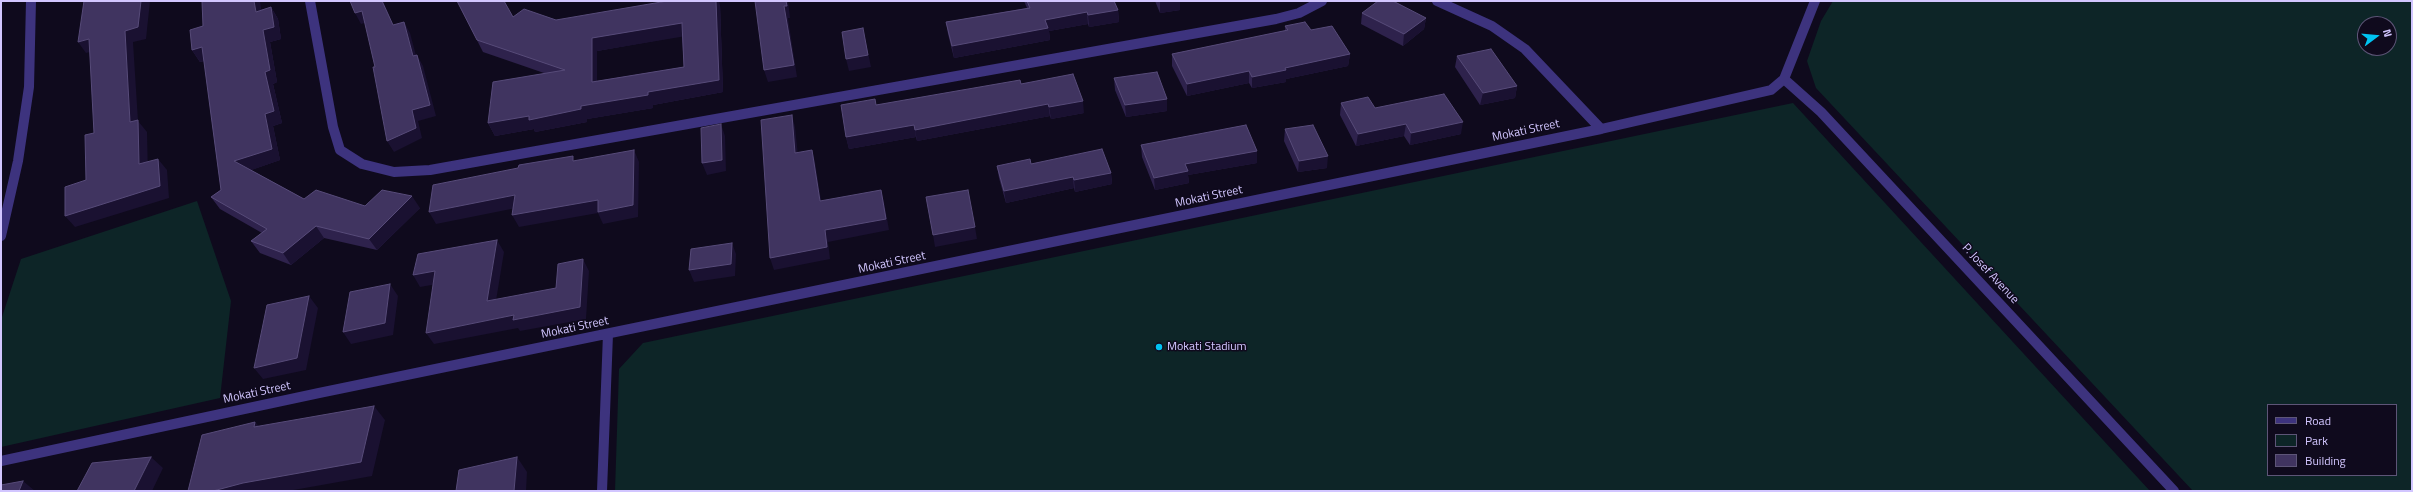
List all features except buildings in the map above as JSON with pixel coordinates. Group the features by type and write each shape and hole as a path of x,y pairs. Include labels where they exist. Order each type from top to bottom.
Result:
{"street":[{"path":"1,236 18,161 29,87 31,1"},
{"path":"310,1 333,127 340,150 362,164 394,172 430,170 1276,19 1299,13 1322,1"},
{"path":"1437,1 1492,26 1525,49 1601,129"},
{"path":"1784,79 1815,1"},
{"name":"Mokati Street","path":"1,461 1601,129 1771,90 1784,79"},
{"name":"P. Josef Avenue","path":"1784,79 1821,112 2174,491"},
{"path":"602,491 608,334"}],"green space":[{"path":"1833,1 2412,1 2412,491 2193,491 1816,88 1807,61 1821,21"},
{"path":"1793,103 2150,491 615,491 619,369 643,343"},
{"path":"197,201 231,301 220,398 1,447 1,320 21,259"}],"place":[{"name":"Mokati Stadium","path":"1159,347"}]}
